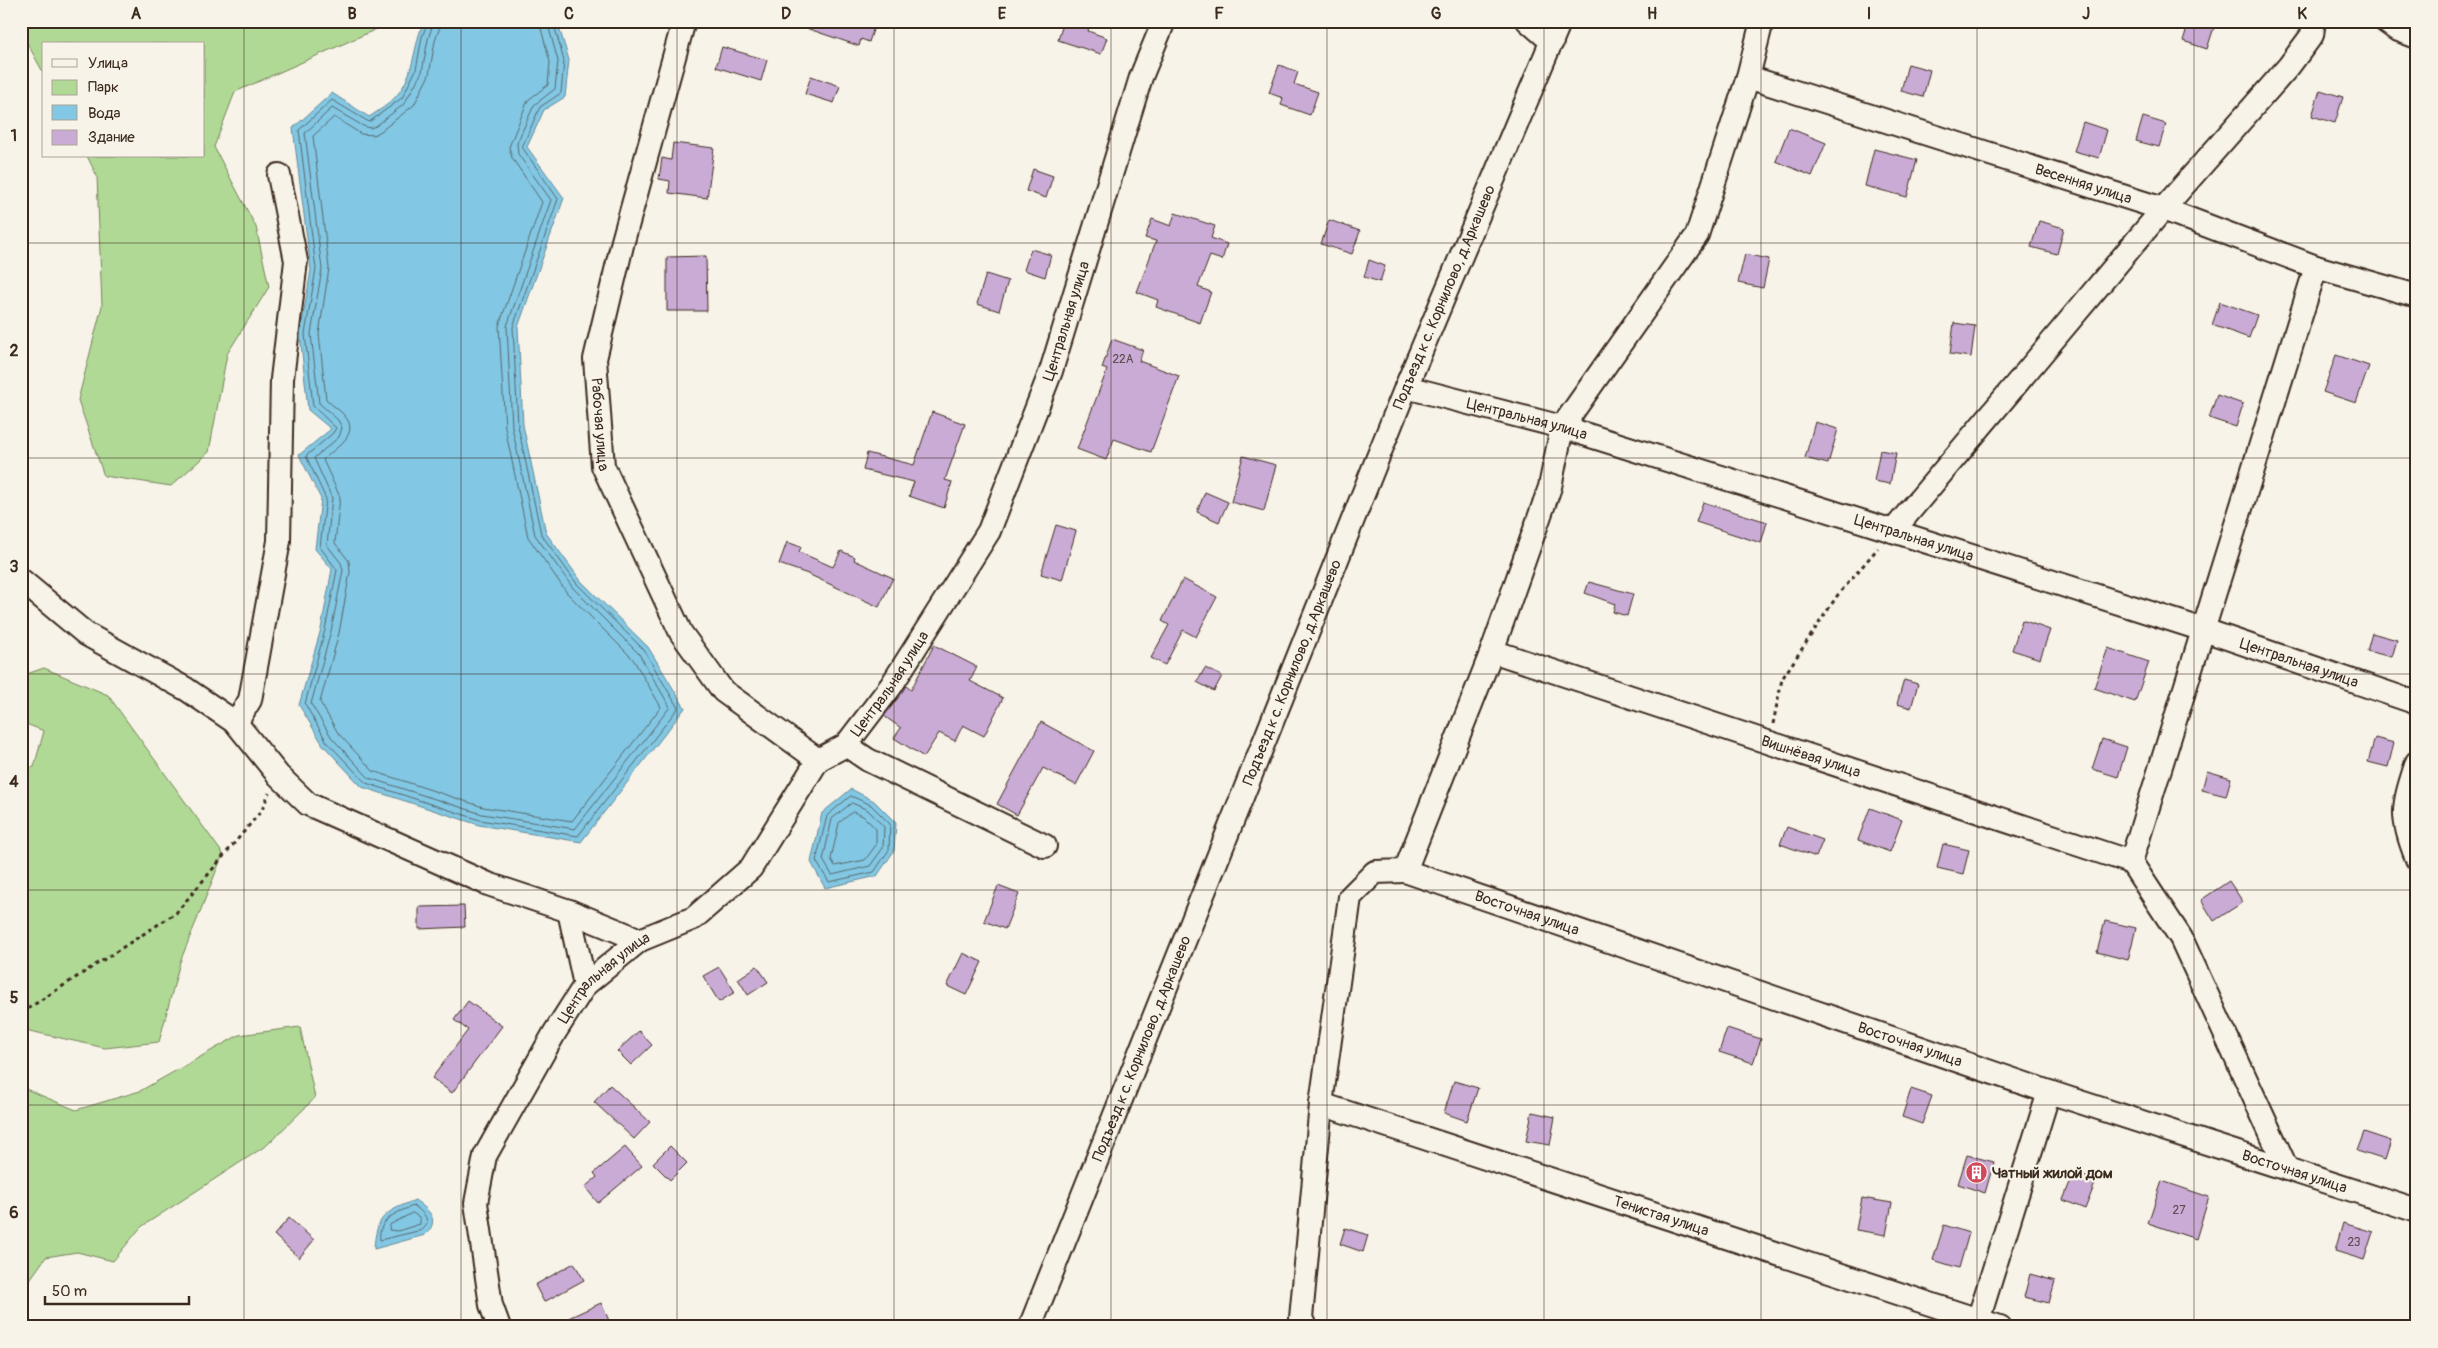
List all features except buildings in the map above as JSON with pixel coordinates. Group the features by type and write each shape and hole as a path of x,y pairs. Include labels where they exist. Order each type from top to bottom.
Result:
{"street":[{"name":"Рабочая улица","path":"684,21 623,241 595,359 603,466 681,633 723,692 818,760"},
{"name":"Центральная улица","path":"500,1327 491,1305 476,1203 484,1156 555,1032 585,986 640,940 694,918 751,868 818,760 846,745 891,686 989,531 1051,371 1141,77 1164,21"},
{"path":"1528,21 1552,42"},
{"name":"Подъезд к с. Корнилово, д.Аркашево","path":"1030,1327 1406,387 1560,21"},
{"path":"1306,1327 1301,1318 1321,1104 1350,897 1374,872 1405,871 1492,651 1550,487 1562,427 1696,235 1748,77 1762,21"},
{"path":"1893,530 2163,209 2289,66 2312,35 2314,21"},
{"path":"2385,21 2396,29 2417,37"},
{"name":"Весенняя улица","path":"1748,77 2163,209 2316,267 2417,296"},
{"path":"236,723 250,700 279,541 282,378 296,261 279,175"},
{"path":"2287,1169 2182,938 2131,862 2316,267"},
{"name":"Центральная улица","path":"1406,387 1562,427 1893,530 2204,630 2417,703"},
{"path":"21,580 86,634 186,689 236,723 278,775 308,804 488,884 569,911 640,940"},
{"name":"Вишнёвая улица","path":"1492,651 2131,862"},
{"path":"846,745 868,760 1045,846"},
{"path":"2417,762 2404,802 2406,832 2417,858"},
{"name":"Восточная улица","path":"1405,871 2049,1092 2417,1211"},
{"path":"569,911 585,986"},
{"path":"1978,1323 2049,1092"},
{"name":"Тенистая улица","path":"1321,1104 1978,1323 2000,1327"}],"path":[{"path":"1770,743 1782,679 1837,596 1893,530"},
{"path":"21,1014 176,914 262,810 278,775"}],"green space":[{"path":"24,21 390,21 388,24 235,92 214,147 256,227 269,287 227,354 209,452 171,486 104,476 78,400 102,306 97,176 88,158 205,158 205,42 42,42 42,70 24,37"},
{"path":"44,668 108,695 223,854 180,962 159,1042 105,1048 21,1029 21,771 34,767 44,731 21,722 21,676"},
{"path":"300,1027 315,1098 267,1145 141,1227 113,1261 77,1252 46,1257 21,1292 21,1087 76,1110 140,1091 239,1035"}],"water":[{"path":"424,21 557,21 569,60 565,97 544,110 527,147 564,198 518,327 523,425 546,533 581,581 648,647 685,708 581,842 479,825 362,787 323,745 299,705 321,629 332,569 315,549 321,499 299,455 331,429 308,410 300,334 311,270 293,128 332,93 369,117 387,104 403,87 411,69 420,30"},
{"path":"851,789 874,801 896,823 894,851 877,876 825,888 811,862 822,813"},
{"path":"415,1200 429,1212 433,1220 430,1230 425,1235 374,1249 377,1229 384,1216"}],"place":[{"name":"Чатный жилой дом","path":"1976,1173"}]}
